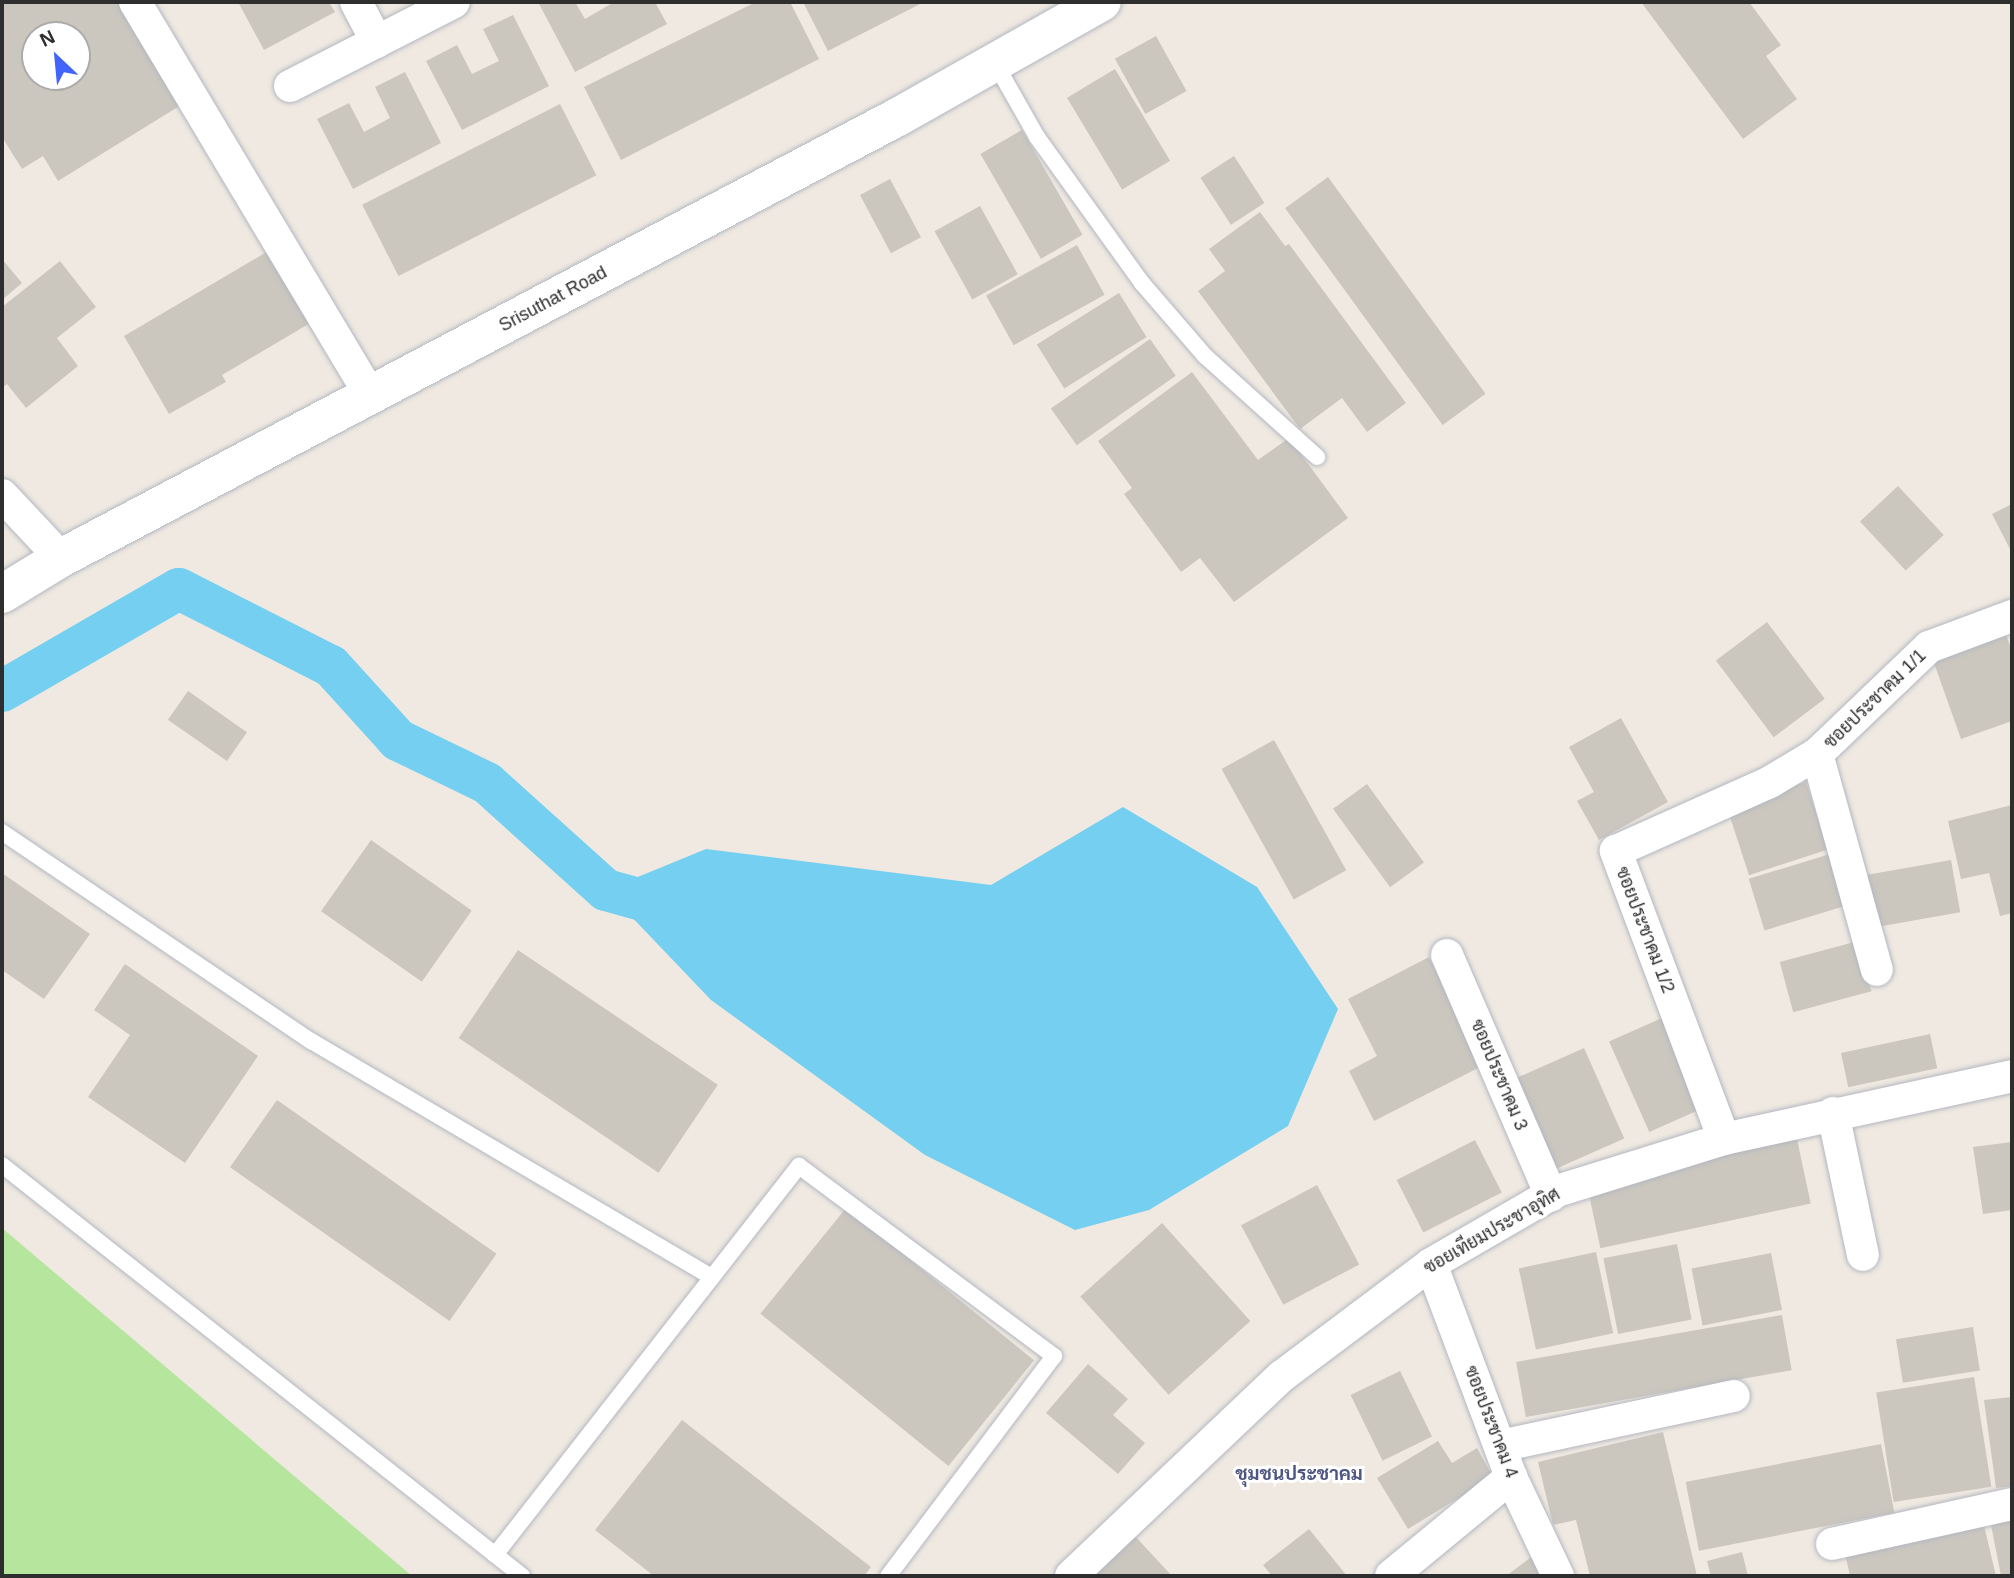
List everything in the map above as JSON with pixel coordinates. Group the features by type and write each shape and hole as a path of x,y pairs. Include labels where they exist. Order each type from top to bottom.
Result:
{"street":[{"path":"135,2 371,396"},
{"path":"356,2 377,42"},
{"path":"290,86 454,2"},
{"name":"Srisuthat Road","path":"2,594 61,558 371,396 1102,2"},
{"path":"2,495 61,558"},
{"name":"ซอยประชาคม 1/1","path":"1818,754 1929,647 2012,616"},
{"path":"1818,754 1877,970"},
{"name":"ซอยประชาคม 1/2","path":"1724,1139 1616,851 1770,782 1818,754"},
{"name":"ซอยประชาคม 3","path":"1447,955 1551,1195"},
{"name":"ซอยเทียมประชาอุทิศ","path":"1071,1576 1282,1376 1431,1264 1551,1195 1724,1139 1833,1113 2012,1076"},
{"path":"1833,1113 1863,1255"},
{"name":"ซอยประชาคม 4","path":"1431,1264 1511,1478 1558,1576"},
{"path":"1500,1446 1734,1396"},
{"path":"1391,1576 1511,1478"},
{"path":"1832,1544 2012,1504"}],"lane":[{"path":"995,62 1037,136 1142,283 1205,356 1317,457"},
{"path":"2,832 311,1041 712,1277"},
{"path":"2,1165 522,1576"},
{"path":"495,1555 799,1166 1054,1356 888,1576"}],"green space":[{"path":"2,1228 412,1576 2,1576"}],"water":[{"path":"1123,807 1257,887 1338,1009 1288,1126 1149,1210 1075,1230 925,1155 711,1000 606,890 706,849 991,885"}],"building":[{"path":"2,2 117,2 181,105 58,181 43,156 22,169 2,137"},
{"path":"238,2 329,2 335,12 264,50"},
{"path":"538,2 575,2 585,19 614,2 655,2 667,24 575,72"},
{"path":"756,2 790,2 819,59 621,160 584,87"},
{"path":"803,2 924,2 828,51"},
{"path":"1641,2 1749,2 1781,45 1766,56 1797,99 1743,139"},
{"path":"513,15 549,86 462,130 426,61 457,45 472,74 499,61 483,29"},
{"path":"1156,36 1187,91 1145,114 1115,59"},
{"path":"1115,69 1170,161 1122,190 1067,98"},
{"path":"405,72 441,143 353,189 317,119 349,103 364,132 390,118 375,87"},
{"path":"560,104 596,175 399,276 362,205"},
{"path":"1022,130 1082,235 1041,259 980,154"},
{"path":"1234,156 1264,203 1231,225 1200,178"},
{"path":"1328,177 1486,394 1443,425 1285,208"},
{"path":"890,179 921,237 891,253 860,195"},
{"path":"980,206 1018,274 972,299 935,231"},
{"path":"1260,212 1285,246 1289,244 1406,403 1367,432 1342,398 1300,429 1198,291 1225,271 1209,249"},
{"path":"1077,245 1105,295 1014,345 986,295"},
{"path":"270,250 312,322 222,375 226,382 169,414 124,336"},
{"path":"2,259 22,283 2,300"},
{"path":"60,261 96,307 57,338 78,366 26,408 7,384 2,388 2,307"},
{"path":"1119,293 1147,337 1064,389 1037,344"},
{"path":"1150,339 1176,376 1077,445 1051,408"},
{"path":"1192,372 1258,460 1289,438 1348,518 1234,602 1200,558 1181,572 1124,494 1132,488 1098,441"},
{"path":"1898,486 1944,535 1906,570 1860,521"},
{"path":"2012,504 2012,553 1992,514"},
{"path":"1767,622 1825,699 1774,737 1716,661"},
{"path":"2002,623 2012,651 2012,721 1961,739 1929,649"},
{"path":"188,691 247,732 227,761 168,720"},
{"path":"1621,718 1668,802 1599,840 1577,801 1594,792 1569,747"},
{"path":"1274,740 1346,870 1294,899 1222,769"},
{"path":"1806,782 1828,850 1749,875 1727,808"},
{"path":"1367,784 1424,862 1390,887 1333,809"},
{"path":"2012,805 2012,913 2000,916 1989,873 1961,879 1948,821"},
{"path":"371,840 472,911 422,982 321,911"},
{"path":"1830,854 1846,906 1765,930 1749,879"},
{"path":"1951,860 1960,912 1873,928 1863,875"},
{"path":"2,873 90,934 44,999 2,970"},
{"path":"1858,941 1871,991 1793,1012 1780,962"},
{"path":"518,950 718,1085 659,1173 459,1038"},
{"path":"1429,957 1484,1065 1374,1121 1349,1071 1377,1056 1348,999"},
{"path":"125,964 258,1056 185,1163 88,1097 130,1035 94,1010"},
{"path":"1662,1018 1702,1108 1649,1132 1609,1042"},
{"path":"1930,1034 1937,1068 1848,1087 1841,1053"},
{"path":"1584,1048 1624,1138 1554,1170 1514,1079"},
{"path":"277,1100 497,1254 449,1321 230,1167"},
{"path":"1797,1139 1811,1204 1600,1248 1587,1184"},
{"path":"1475,1140 1502,1193 1423,1233 1397,1180"},
{"path":"2012,1142 2012,1210 1983,1214 1973,1147"},
{"path":"1317,1185 1359,1264 1283,1305 1241,1225"},
{"path":"846,1208 1034,1360 948,1466 760,1314"},
{"path":"1162,1223 1250,1321 1169,1395 1080,1297"},
{"path":"1677,1244 1692,1320 1618,1334 1603,1258"},
{"path":"1596,1252 1613,1333 1536,1350 1519,1268"},
{"path":"1771,1253 1782,1310 1703,1325 1691,1268"},
{"path":"1782,1315 1792,1370 1526,1417 1516,1362"},
{"path":"1973,1327 1980,1370 1903,1383 1896,1339"},
{"path":"1088,1364 1128,1399 1113,1415 1145,1443 1118,1474 1046,1413"},
{"path":"1400,1371 1432,1437 1383,1461 1351,1395"},
{"path":"1974,1377 1991,1487 1894,1502 1876,1392"},
{"path":"2012,1397 2012,1486 1996,1488 1984,1400"},
{"path":"682,1420 871,1567 864,1576 654,1576 595,1530"},
{"path":"1663,1432 1697,1576 1590,1576 1576,1520 1553,1525 1538,1462"},
{"path":"1438,1441 1452,1463 1477,1448 1493,1477 1408,1529 1377,1478"},
{"path":"1881,1444 1894,1513 1699,1551 1686,1482"},
{"path":"1982,1517 1996,1576 1850,1576 1844,1549"},
{"path":"2012,1520 2012,1576 2001,1576 1991,1525"},
{"path":"1309,1529 1347,1576 1272,1576 1263,1565"},
{"path":"1134,1535 1172,1576 1090,1576"},
{"path":"1742,1552 1748,1576 1711,1576 1707,1561"},
{"path":"1534,1555 1549,1576 1506,1576"}],"waterway":[{"path":"2,691 179,589 331,666 398,740 487,783 606,890 660,905"}],"district":[{"name":"ชุมชนประชาคม","path":"1299,1474"}]}
